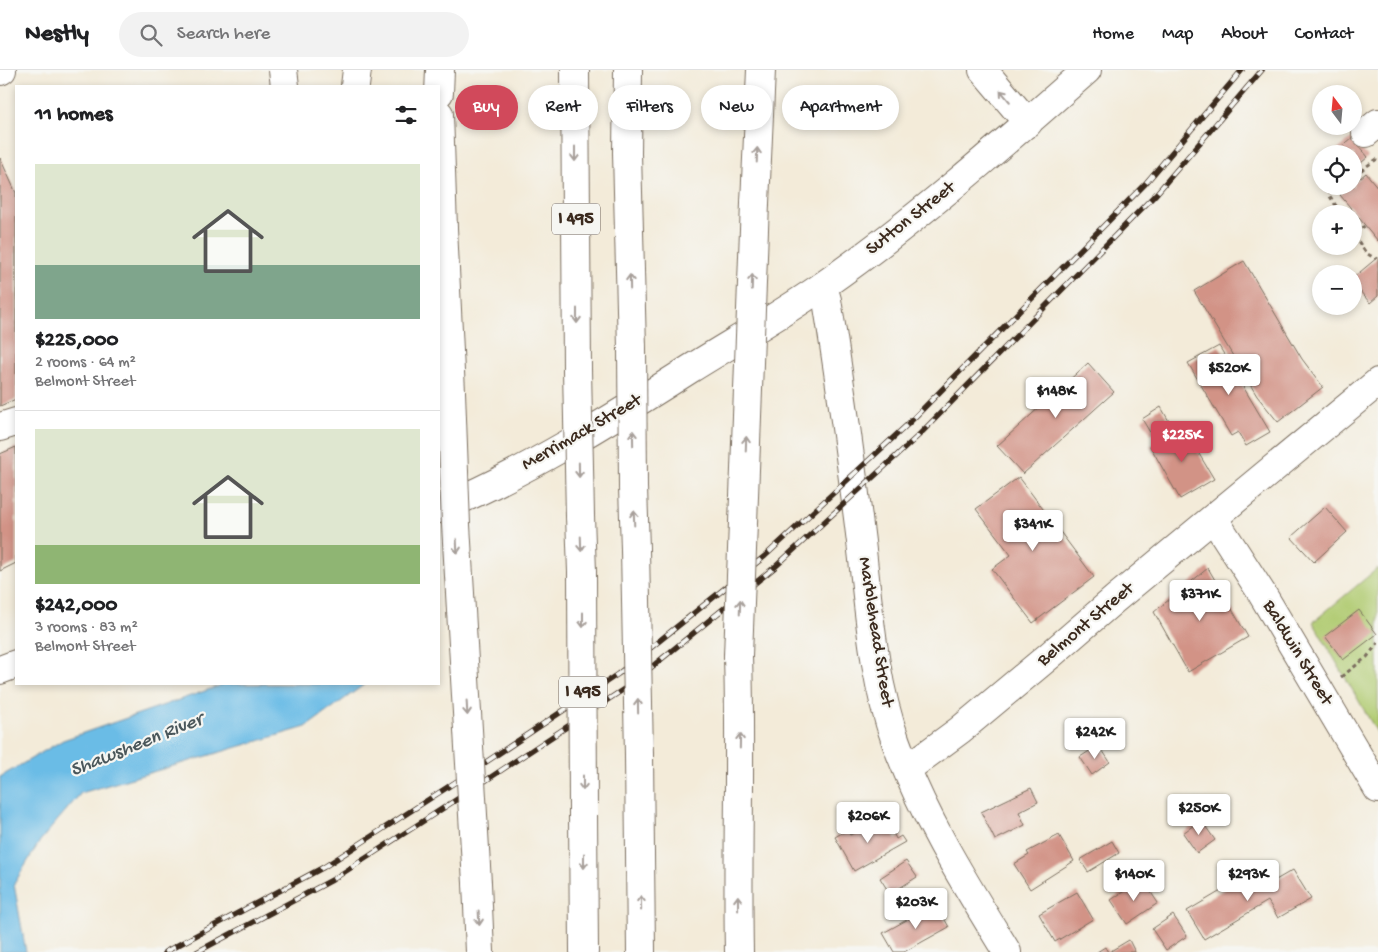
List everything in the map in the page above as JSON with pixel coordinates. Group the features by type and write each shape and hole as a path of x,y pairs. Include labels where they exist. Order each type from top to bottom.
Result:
{"main road":[{"path":"283,70 285,85"},
{"path":"355,85 357,70"},
{"path":"439,85 440,70"},
{"name":"I 495","path":"575,70 577,369 582,572 584,952"},
{"path":"628,70 641,952"},
{"path":"739,952 740,720 738,656 761,70"},
{"path":"983,70 1028,123"},
{"name":"Sutton Street","path":"721,349 823,286 896,232 1028,123 1087,70"},
{"path":"440,152 456,535 480,952"},
{"name":"Marblehead Street","path":"823,286 827,300 846,418 873,645 886,708 907,769 936,832 959,874 1007,952"},
{"name":"Merrimack Street","path":"440,509 474,494 549,454 721,349"},
{"name":"Belmont Street","path":"907,769 960,730 1050,656 1115,599 1378,382"},
{"path":"0,427 15,422"},
{"name":"Baldwin Street","path":"1214,519 1261,592 1378,789"},
{"path":"0,670 15,664"}],"path":[{"path":"1362,170 1377,159"},
{"path":"1362,247 1366,254 1376,258"},
{"path":"1320,691 1340,679 1367,657 1378,642"}],"green space":[{"path":"1378,568 1378,734 1313,622"}],"water":[{"name":"Shawsheen River","path":"222,685 364,685 306,727 81,793 40,841 14,884 26,952 0,952 0,777 63,740"}],"building":[{"path":"1352,138 1358,145 1344,145"},
{"path":"1362,150 1368,157 1362,162"},
{"path":"0,158 15,191 15,399 0,406"},
{"path":"1366,173 1378,188 1378,241 1362,222 1362,205 1348,205 1340,195 1362,195 1362,176"},
{"path":"1378,257 1378,296 1370,303 1362,294 1362,270"},
{"path":"1244,261 1302,359 1323,387 1278,422 1257,396 1194,291"},
{"path":"1219,346 1270,432 1246,446 1238,432 1231,436 1188,363"},
{"path":"1088,363 1114,392 1023,474 997,446"},
{"path":"1161,407 1170,423 1151,434 1142,419"},
{"path":"1183,427 1214,479 1180,499 1150,446"},
{"path":"15,447 15,564 0,571 0,454"},
{"path":"1019,477 1094,577 1033,623 992,569 1011,555 976,509"},
{"path":"1325,507 1347,532 1314,562 1291,537"},
{"path":"1208,568 1248,637 1188,672 1154,612"},
{"path":"1359,610 1377,634 1343,660 1325,636"},
{"path":"1099,745 1110,762 1092,775 1080,757"},
{"path":"1031,788 1038,802 1019,812 1025,825 995,840 981,812"},
{"path":"887,820 896,839 901,836 905,842 854,871 835,837 847,830 850,835 873,823 874,826"},
{"path":"1201,820 1215,840 1197,853 1183,833"},
{"path":"1059,835 1074,861 1030,889 1014,864 1029,855 1027,852"},
{"path":"1112,841 1119,853 1088,872 1080,860"},
{"path":"906,861 917,877 890,894 880,878"},
{"path":"1293,870 1311,899 1278,918 1268,901 1204,939 1187,911 1253,872 1262,888"},
{"path":"1142,879 1158,903 1127,924 1111,900"},
{"path":"1077,892 1093,919 1055,942 1039,914"},
{"path":"936,904 949,927 904,952 894,952 883,933"},
{"path":"1173,915 1187,936 1166,950 1152,929"},
{"path":"1129,940 1135,952 1109,952"},
{"path":"1105,947 1108,952 1097,952"}],"railway":[{"path":"165,952 324,867 471,772 618,674 765,556 907,425 1145,184 1242,70"},
{"path":"197,952 332,880 627,687 775,567 918,436 1156,194 1262,70"}]}
